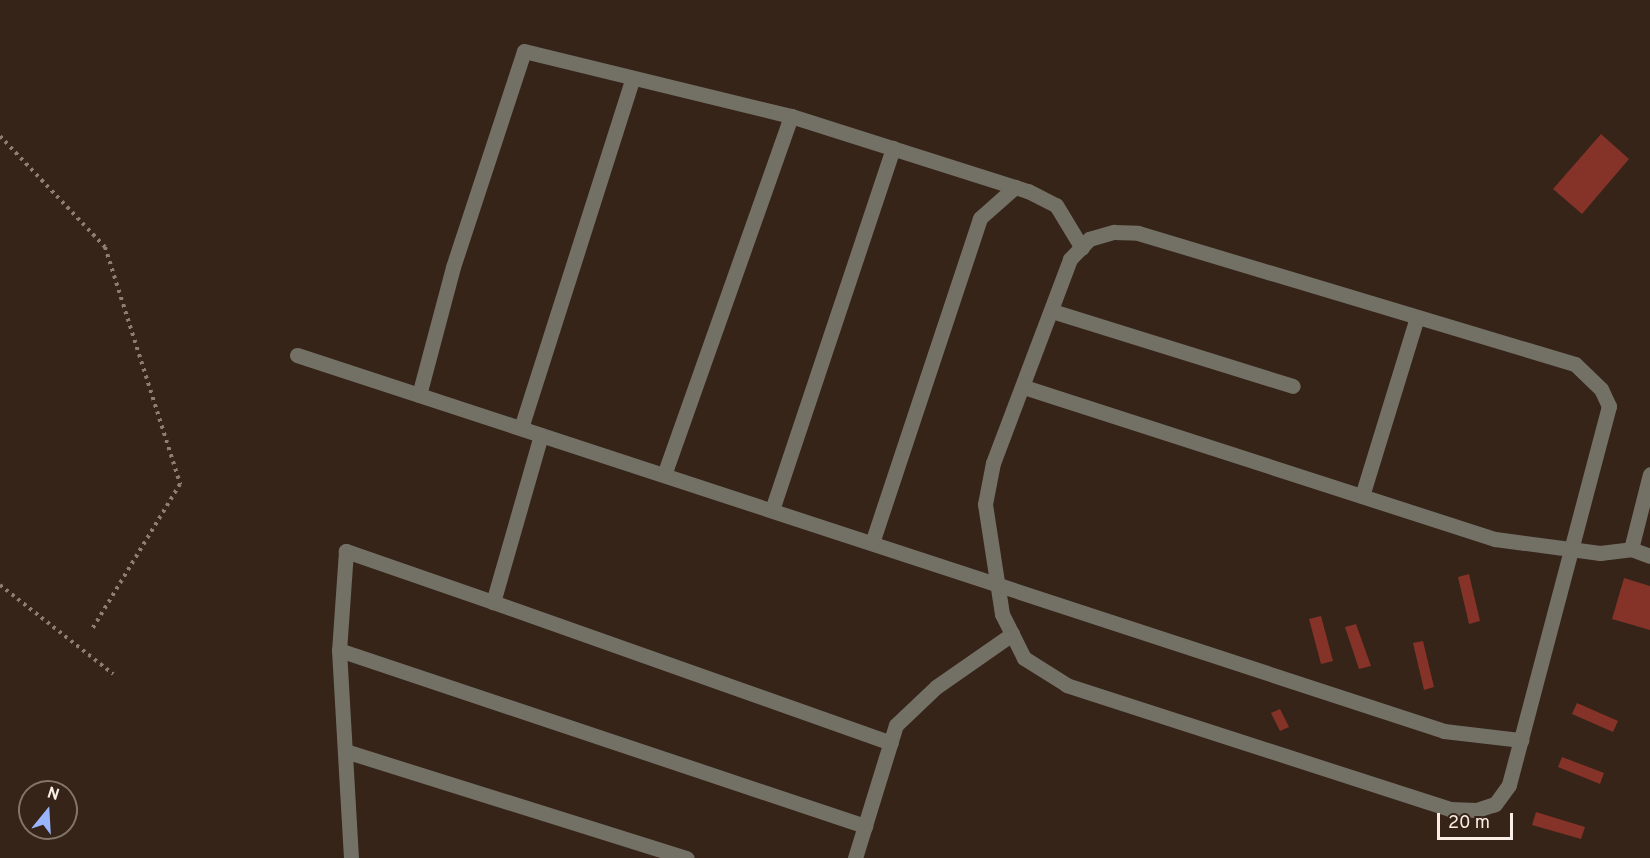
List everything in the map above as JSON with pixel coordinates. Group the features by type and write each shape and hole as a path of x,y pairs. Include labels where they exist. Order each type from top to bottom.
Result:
{"street":[{"path":"419,395 453,267 524,51 632,80 791,116 1016,187 1056,205 1082,248"},
{"path":"521,428 632,80"},
{"path":"664,475 791,116"},
{"path":"771,510 893,147"},
{"path":"872,543 980,218 1016,187"},
{"path":"1114,232 1138,233 1575,364 1601,388 1609,406 1509,785 1495,804 1476,810 1450,809 1067,686 1024,658 1002,614 985,504 993,463 1052,311 1070,259 1089,239 1114,232"},
{"path":"1052,311 1293,386"},
{"path":"1362,496 1417,317"},
{"path":"297,355 1444,731 1521,740"},
{"path":"1024,387 1495,539 1600,553 1631,549 1650,556"},
{"path":"493,602 541,435"},
{"path":"1631,549 1650,474"},
{"path":"351,858 339,650 346,551 891,742"},
{"path":"855,858 896,725 936,687 1012,634"},
{"path":"339,650 865,826"},
{"path":"345,751 687,858"}],"path":[{"path":"0,136 105,247 180,484 91,631"},
{"path":"0,585 113,674"}],"building":[{"path":"1601,134 1629,159 1582,214 1553,189"},
{"path":"1469,574 1480,621 1469,624 1458,577"},
{"path":"1624,578 1650,586 1650,630 1612,619"},
{"path":"1321,616 1333,661 1321,664 1309,619"},
{"path":"1356,624 1371,666 1359,669 1345,627"},
{"path":"1423,641 1434,687 1424,690 1413,643"},
{"path":"1577,703 1618,721 1613,732 1572,714"},
{"path":"1280,709 1289,727 1280,731 1271,713"},
{"path":"1562,757 1604,773 1600,784 1558,767"},
{"path":"1536,812 1585,827 1581,839 1532,825"}]}
